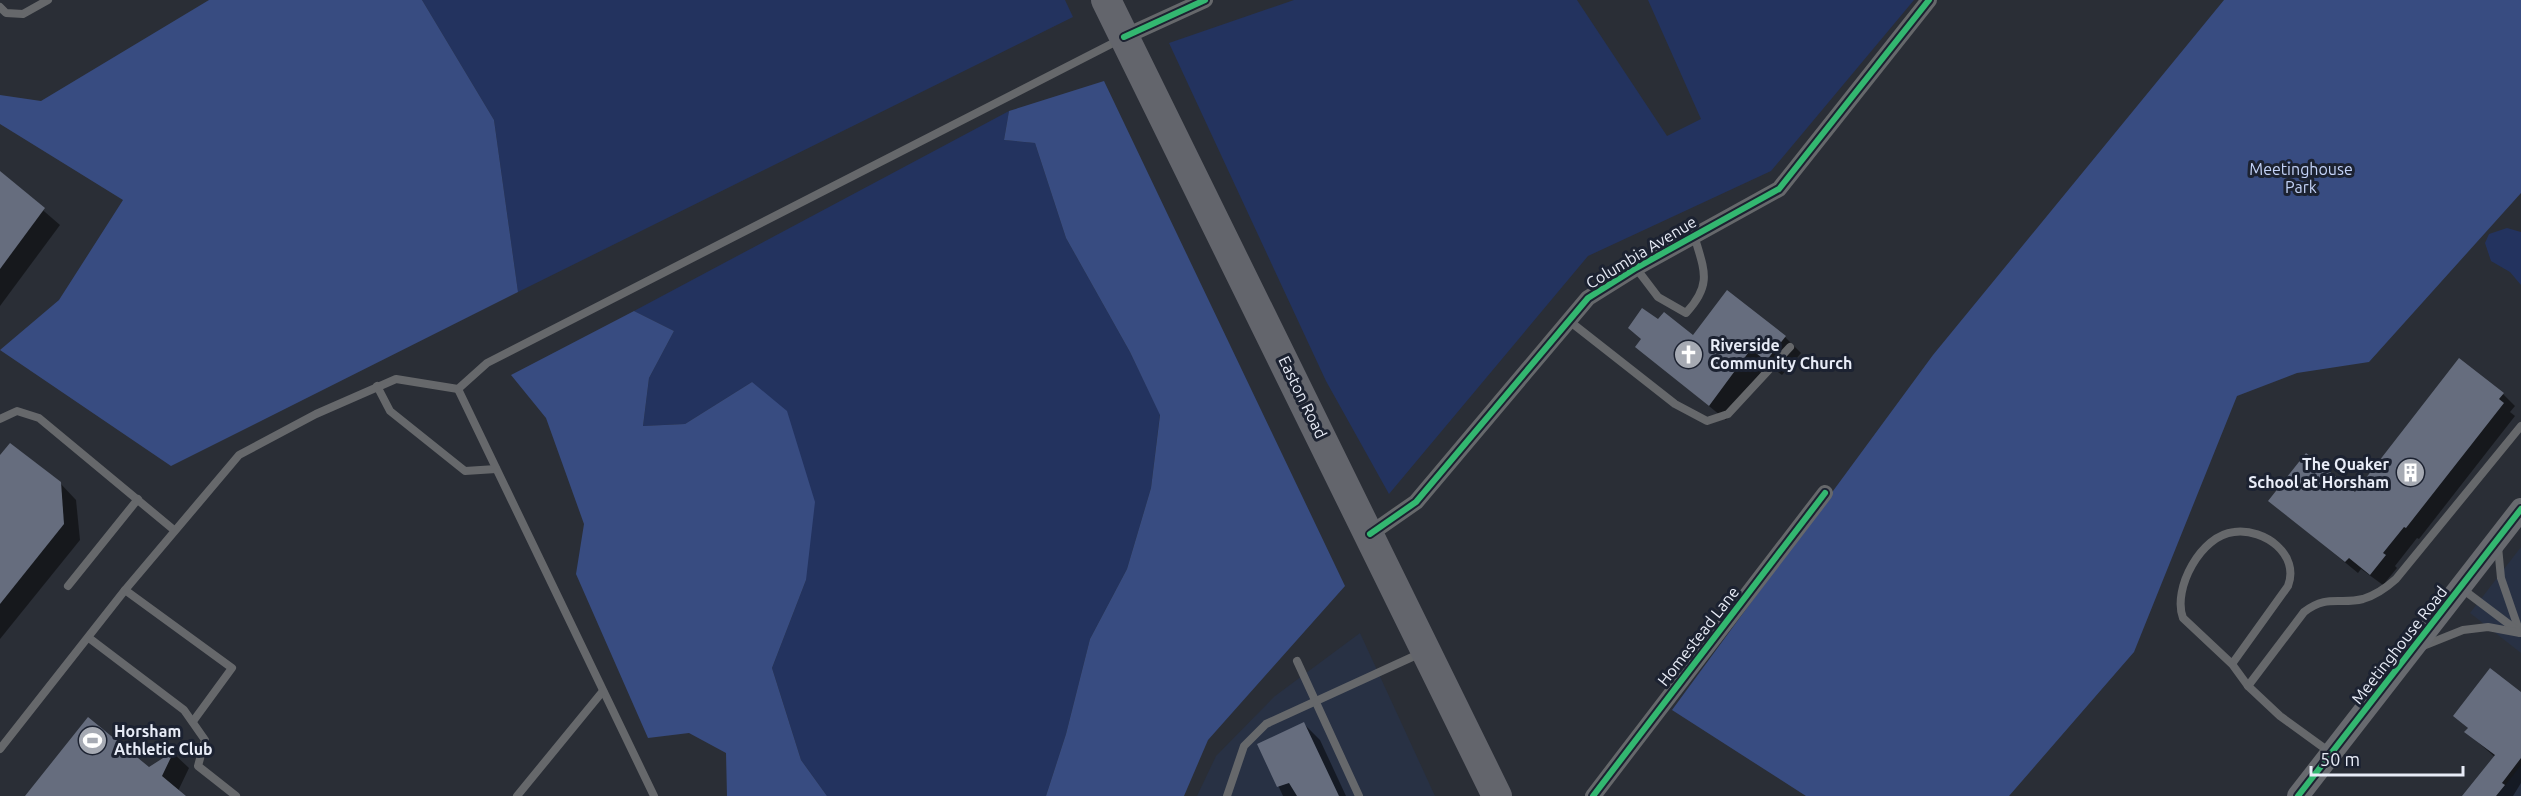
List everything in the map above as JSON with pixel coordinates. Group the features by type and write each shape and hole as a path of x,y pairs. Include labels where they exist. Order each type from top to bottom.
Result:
{"highway":[{"name":"Easton Road","path":"1106,0 1497,796"}],"street":[{"path":"1124,37 1204,0"},
{"name":"Columbia Avenue","path":"1370,534 1416,502 1588,298 1636,268 1779,189 1929,0"},
{"name":"Homestead Lane","path":"1593,796 1825,493"},
{"name":"Meetinghouse Road","path":"2298,796 2521,509"}],"lane":[{"path":"0,6 6,13 23,15 48,0"},
{"path":"458,389 487,363 1124,37"},
{"path":"1636,268 1658,297 1686,313 1700,298 1705,273 1695,235"},
{"path":"1568,320 1675,404 1707,420 1728,414 1790,347"},
{"path":"0,749 125,590 239,455 316,414 396,379 458,389"},
{"path":"377,386 390,411 465,471 496,470"},
{"path":"458,389 654,796"},
{"path":"0,419 17,411 39,418 174,530"},
{"path":"2248,686 2304,612 2314,605 2333,599 2363,599 2374,595 2396,579 2521,426"},
{"path":"68,586 138,499"},
{"path":"2232,664 2288,586 2293,574 2290,562 2276,544 2254,534 2233,532 2211,543 2197,559 2183,585 2180,610 2190,628 2232,664 2248,686 2280,716 2331,753"},
{"path":"2498,540 2501,578 2521,633"},
{"path":"2460,588 2521,633"},
{"path":"125,590 232,669 194,720"},
{"path":"2414,649 2463,630 2488,627 2521,633"},
{"path":"89,638 194,720 205,740 198,766 236,796"},
{"path":"1227,796 1244,746 1266,724 1426,650"},
{"path":"1297,662 1359,796"},
{"path":"518,796 603,691"}],"shaded area":[{"path":"422,0 1065,0 1073,17 518,292 494,120"},
{"path":"1294,0 1577,0 1667,136 1701,119 1648,0 1914,0 1771,171 1588,256 1389,494 1326,381 1169,43"},
{"path":"1009,111 1004,140 1035,143 1066,238 1130,352 1160,414 1151,488 1127,569 1090,639 1066,734 1046,796 827,796 801,760 772,668 806,580 752,382 685,424 643,426 649,378 674,331 634,311"},
{"path":"2507,228 2521,232 2521,285 2510,272 2491,261 2485,243 2489,234"},
{"path":"2521,547 2521,653 2470,613"},
{"path":"1360,633 1435,796 1197,796 1216,756 1275,696"},
{"path":"2521,765 2521,796 2497,796"}],"green space":[{"path":"209,0 422,0 494,120 518,292 171,466 0,350 59,300 123,200 0,124 0,95 41,101"},
{"name":"Meetinghouse Park","path":"2224,0 2521,0 2521,193 2369,362 2297,373 2237,396 2134,652 2009,796 1806,796 1672,710 1933,355"},
{"path":"1104,81 1345,586 1208,740 1184,796 1046,796 1066,734 1090,639 1127,569 1151,488 1160,415 1130,352 1066,238 1035,143 1004,140 1009,111"},
{"path":"634,311 674,331 649,378 643,426 685,424 752,382 787,411 815,502 806,580 772,668 801,760 827,796 727,796 726,753 689,733 648,738 576,574 584,524 546,418 511,375"}],"building":[{"path":"0,171 45,208 0,269"},
{"name":"Riverside Community Church","path":"1727,290 1786,336 1766,361 1751,349 1709,406 1635,347 1641,339 1628,328 1642,308 1658,319 1664,312 1693,335"},
{"name":"The Quaker School at Horsham","path":"2459,358 2504,393 2499,399 2504,403 2406,528 2404,527 2383,553 2386,555 2370,575 2349,558 2345,562 2268,501 2306,453 2355,492"},
{"path":"10,443 61,482 64,524 0,604 0,455"},
{"path":"2490,668 2521,692 2521,758 2502,783 2505,785 2496,796 2462,796 2495,755 2464,732 2468,728 2453,716"},
{"name":"Horsham Athletic Club","path":"88,717 149,767 174,751 162,776 186,796 25,796"},
{"path":"1304,722 1339,796 1297,796 1289,783 1277,787 1257,744"}],"cycle path":[{"path":"1124,37 1205,0"},
{"path":"1370,534 1416,502 1588,298 1636,268 1779,189 1929,0"},
{"path":"1593,796 1825,493"},
{"path":"2298,796 2521,509"}],"place":[{"name":"Riverside Community Church","path":"1689,354"},
{"name":"The Quaker School at Horsham","path":"2410,473"},
{"name":"Horsham Athletic Club","path":"93,740"}]}
